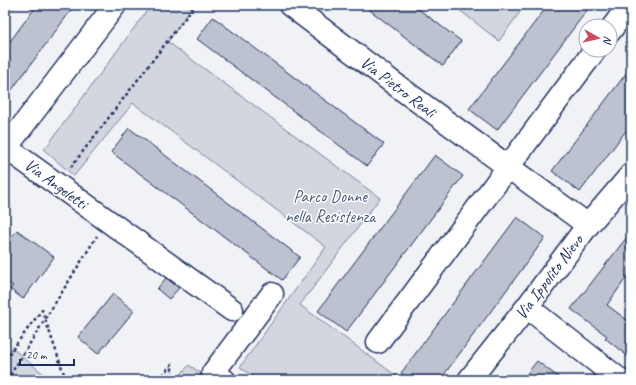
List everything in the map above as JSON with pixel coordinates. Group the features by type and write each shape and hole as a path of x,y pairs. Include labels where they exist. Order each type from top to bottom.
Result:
{"street":[{"path":"5,148 115,5"},
{"name":"Via Pietro Reali","path":"290,5 507,167 588,225"},
{"path":"618,20 629,5"},
{"path":"378,342 589,58"},
{"name":"Via Angeletti","path":"5,148 232,310"},
{"name":"Via Ippolito Nievo","path":"469,380 527,307 588,225 629,181"},
{"path":"224,380 213,373 272,294"},
{"path":"527,307 620,380"}],"path":[{"path":"71,167 196,5"},
{"path":"7,380 107,221"},
{"path":"5,360 42,310 44,320 66,380"},
{"path":"160,380 172,364 172,380"}],"green space":[{"name":"Parco Donne nella Resistenza","path":"151,5 193,5 168,42 380,198 300,305 402,380 258,380 240,367 326,247 133,103 74,176 44,150"},
{"path":"453,5 525,5 499,41"},
{"path":"12,349 51,380 5,380 5,359"},
{"path":"189,365 205,376 202,380 176,380"}],"building":[{"path":"37,5 75,5 5,99 5,48"},
{"path":"363,5 413,5 461,41 443,66"},
{"path":"548,5 591,5 581,18 578,18 578,22 497,130 469,109"},
{"path":"213,17 384,144 367,166 197,39"},
{"path":"631,67 631,124 580,192 552,171"},
{"path":"129,128 300,257 282,280 111,152"},
{"path":"435,155 463,176 346,332 318,311"},
{"path":"517,217 545,238 440,380 410,380 401,373"},
{"path":"17,230 54,257 23,299 10,289 13,286 5,280 5,245"},
{"path":"631,232 631,271 607,305 631,323 631,359 605,338 607,336 571,309"},
{"path":"166,278 179,288 169,299 157,289"},
{"path":"113,294 134,311 98,354 78,337"},
{"path":"537,361 562,380 522,380"}]}
